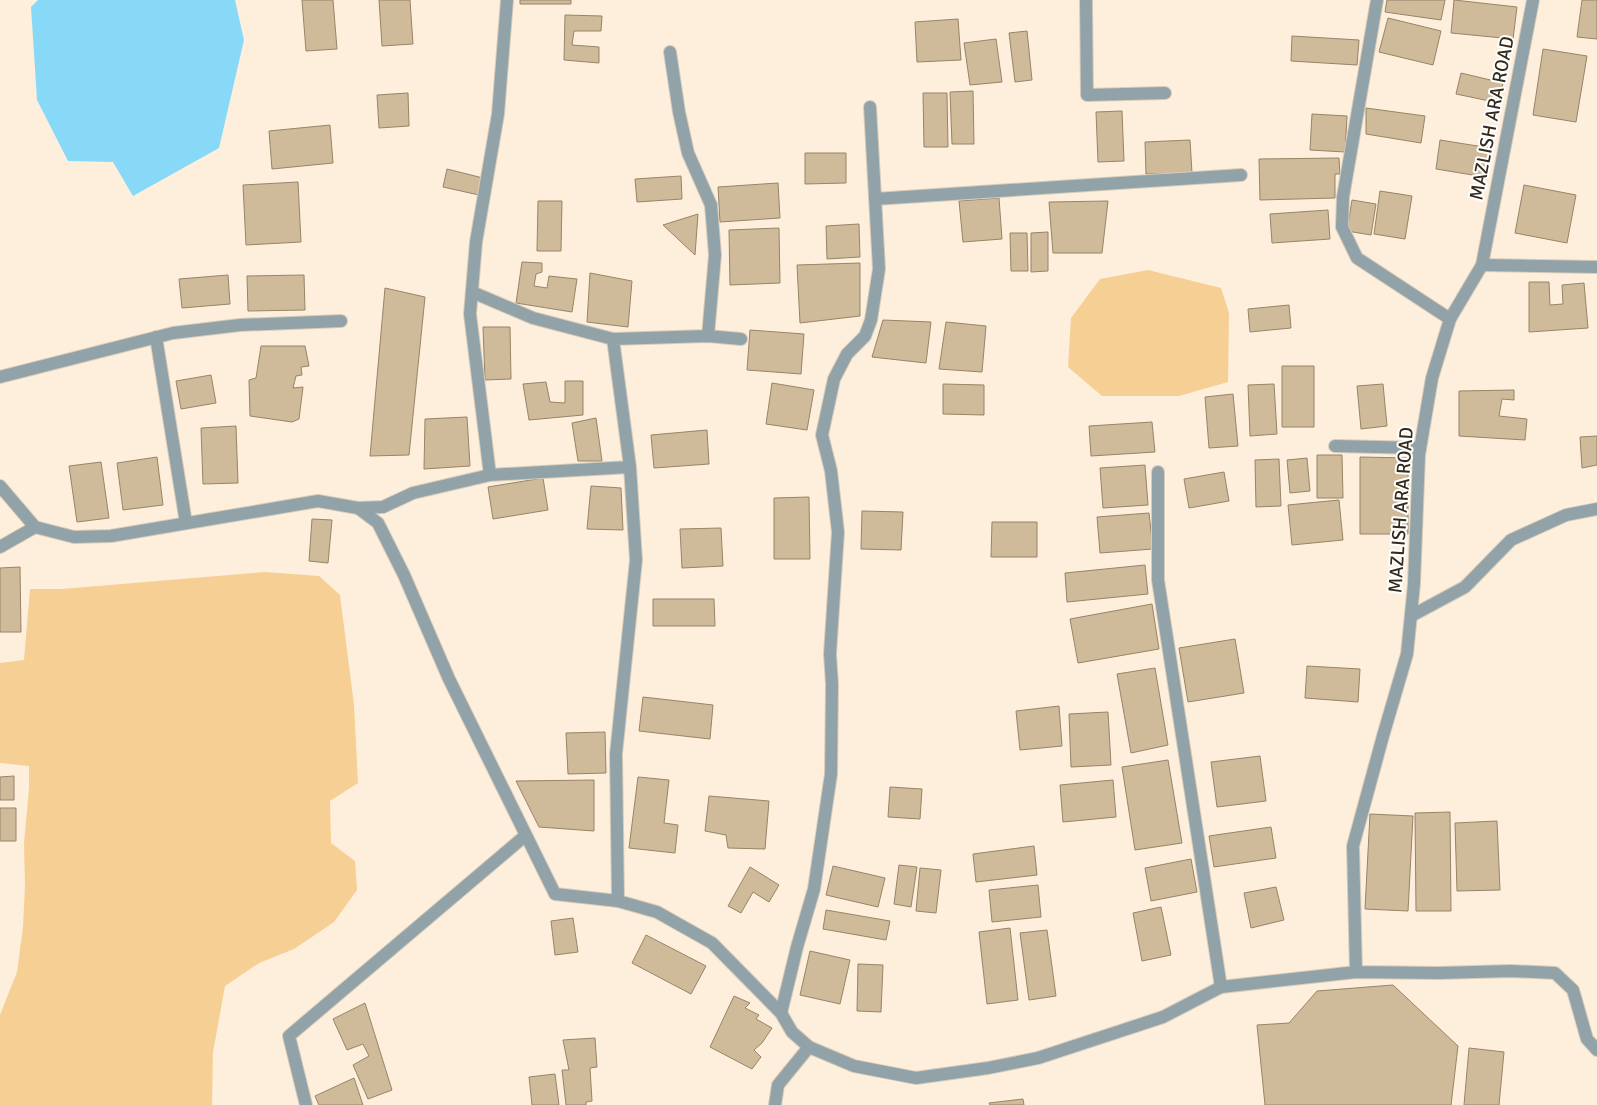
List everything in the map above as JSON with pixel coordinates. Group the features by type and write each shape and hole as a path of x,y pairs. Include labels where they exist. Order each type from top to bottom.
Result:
{"street":[{"path":"490,475 470,314 476,242 498,114 507,0"},
{"path":"1086,0 1087,94 1166,94"},
{"path":"1377,0 1343,196 1342,227 1357,258 1450,319"},
{"name":"MAZLISH ARA ROAD","path":"1356,972 1353,846 1407,654 1411,616 1420,448 1432,378 1450,319 1482,265 1533,0"},
{"path":"670,52 679,112 688,153 711,205 715,255 708,336"},
{"path":"781,1013 797,947 814,889 831,774 832,684 830,654 838,532 832,471 822,435 834,379 847,354 865,336 871,320 879,269 870,107"},
{"path":"875,199 1241,175"},
{"path":"1482,265 1597,267"},
{"path":"472,292 533,318 614,339 708,336 741,339"},
{"path":"0,377 173,333 240,326 341,322"},
{"path":"156,337 186,523"},
{"path":"614,339 630,467 636,560 616,754 618,901"},
{"path":"1335,446 1420,448"},
{"path":"0,486 35,527 74,537 102,536 318,501 358,508 384,506 413,493 490,475 630,467"},
{"path":"1158,472 1158,580 1221,987"},
{"path":"358,508 378,524 400,566 449,679 555,894 618,901 657,912 712,943 781,1013 792,1032 809,1047 854,1066 916,1078 988,1068 1038,1058 1164,1017 1221,987 1356,972 1438,973 1511,971 1554,973 1573,990 1587,1039 1597,1050"},
{"path":"1411,616 1464,587 1511,540 1566,515 1597,508"},
{"path":"0,547 35,527"},
{"path":"306,1105 289,1036 526,835"},
{"path":"775,1105 778,1085 809,1047"}],"shaded area":[{"path":"1148,270 1221,288 1229,313 1228,382 1179,396 1102,396 1068,367 1071,318 1100,279"},
{"path":"265,572 319,576 340,595 354,705 358,783 330,801 331,843 355,861 357,890 334,922 294,949 259,963 225,986 213,1052 212,1105 0,1105 0,1015 17,972 23,927 24,844 29,766 0,763 0,663 24,660 30,589 62,589"}],"water":[{"path":"38,0 235,0 244,40 219,148 133,196 113,162 68,161 37,100 31,7"}],"building":[{"path":"302,0 333,0 337,49 306,51"},
{"path":"379,0 410,0 413,44 382,46"},
{"path":"520,0 571,0 571,4 520,4"},
{"path":"1387,0 1445,0 1441,20 1385,12"},
{"path":"1454,0 1517,7 1513,39 1451,33"},
{"path":"1582,0 1597,0 1597,39 1577,37"},
{"path":"565,15 602,16 601,31 574,31 572,45 599,47 599,63 564,60"},
{"path":"1388,18 1441,31 1433,65 1379,52"},
{"path":"958,19 961,60 917,62 915,22"},
{"path":"1027,31 1032,80 1015,82 1009,33"},
{"path":"1292,36 1359,40 1357,65 1291,61"},
{"path":"996,39 1002,82 970,85 964,43"},
{"path":"1543,49 1587,56 1576,122 1533,115"},
{"path":"1461,73 1503,83 1499,103 1456,94"},
{"path":"973,91 974,144 952,144 950,92"},
{"path":"408,93 409,126 379,128 377,95"},
{"path":"923,93 947,93 948,147 924,147"},
{"path":"1366,108 1425,116 1421,143 1366,134"},
{"path":"1122,111 1124,161 1098,162 1096,112"},
{"path":"1312,114 1347,116 1345,152 1310,150"},
{"path":"330,125 333,163 272,169 269,131"},
{"path":"1190,140 1192,173 1146,174 1145,142"},
{"path":"1440,140 1490,148 1485,177 1436,169"},
{"path":"805,153 846,153 846,183 805,184"},
{"path":"1339,158 1340,174 1335,174 1335,198 1260,200 1259,159"},
{"path":"447,169 483,178 479,195 443,187"},
{"path":"681,176 682,199 637,202 635,179"},
{"path":"298,182 301,242 246,245 243,185"},
{"path":"778,183 780,218 720,222 718,187"},
{"path":"1524,185 1576,195 1567,243 1515,233"},
{"path":"1380,191 1412,196 1405,239 1374,234"},
{"path":"999,198 1002,239 963,242 959,201"},
{"path":"1352,200 1376,204 1371,235 1347,231"},
{"path":"538,201 562,201 561,251 537,251"},
{"path":"1108,201 1102,253 1053,253 1049,202"},
{"path":"1328,210 1330,239 1272,243 1270,214"},
{"path":"698,214 695,255 663,225"},
{"path":"859,224 860,257 827,259 826,226"},
{"path":"779,228 780,283 730,285 729,230"},
{"path":"1048,232 1048,271 1031,272 1031,233"},
{"path":"1010,233 1027,233 1028,271 1011,271"},
{"path":"522,262 542,263 542,272 536,274 534,286 547,288 549,276 577,279 572,312 516,303"},
{"path":"860,263 860,316 800,323 797,265"},
{"path":"590,273 632,281 628,327 587,322"},
{"path":"228,275 230,304 182,308 179,279"},
{"path":"304,275 305,310 248,311 247,276"},
{"path":"1529,282 1549,282 1550,305 1563,304 1562,285 1584,283 1588,328 1529,332"},
{"path":"385,288 425,297 409,455 370,456"},
{"path":"1289,305 1291,328 1250,332 1248,309"},
{"path":"883,320 931,322 926,363 872,357"},
{"path":"946,322 986,326 982,372 939,369"},
{"path":"483,327 510,327 511,379 485,380"},
{"path":"750,330 804,334 801,374 747,370"},
{"path":"261,346 305,346 309,366 301,367 302,375 296,376 293,388 303,387 299,419 292,422 250,416 249,380 256,378"},
{"path":"1282,366 1314,366 1314,427 1282,427"},
{"path":"211,375 216,403 181,409 176,381"},
{"path":"565,381 583,381 583,415 529,420 523,384 546,382 550,402 565,403"},
{"path":"772,383 814,390 807,430 766,424"},
{"path":"943,384 984,385 984,415 943,414"},
{"path":"1274,384 1277,434 1250,436 1248,385"},
{"path":"1383,384 1387,426 1361,429 1357,386"},
{"path":"1514,390 1514,400 1502,399 1499,416 1527,419 1525,440 1459,436 1459,391"},
{"path":"1233,394 1238,446 1209,448 1205,397"},
{"path":"467,417 470,466 424,469 425,419"},
{"path":"596,418 602,461 578,461 572,423"},
{"path":"1152,422 1155,452 1091,456 1089,426"},
{"path":"236,426 238,483 203,484 201,428"},
{"path":"707,430 709,464 654,468 651,435"},
{"path":"1597,436 1597,465 1582,468 1580,437"},
{"path":"1317,455 1342,455 1343,498 1317,498"},
{"path":"157,457 163,505 123,510 117,463"},
{"path":"1360,457 1408,458 1408,534 1360,534"},
{"path":"1307,458 1310,491 1290,493 1287,460"},
{"path":"1279,459 1281,506 1256,507 1255,460"},
{"path":"101,462 109,518 77,522 69,466"},
{"path":"1145,465 1148,505 1103,508 1100,468"},
{"path":"1224,472 1229,501 1189,508 1184,479"},
{"path":"543,478 548,510 493,519 488,487"},
{"path":"591,486 621,488 623,530 587,529"},
{"path":"809,497 810,559 774,559 774,498"},
{"path":"1339,500 1343,540 1292,545 1288,505"},
{"path":"862,511 903,512 901,550 861,549"},
{"path":"1149,513 1153,549 1100,553 1097,517"},
{"path":"312,519 332,520 328,563 309,561"},
{"path":"992,522 1037,522 1037,557 991,557"},
{"path":"721,528 723,566 682,568 680,529"},
{"path":"1145,565 1148,594 1067,602 1065,573"},
{"path":"20,567 21,632 0,632 0,568"},
{"path":"653,599 714,599 715,626 653,626"},
{"path":"1152,604 1159,649 1078,663 1070,619"},
{"path":"1235,639 1244,693 1188,702 1179,648"},
{"path":"1307,666 1360,669 1358,702 1305,698"},
{"path":"1155,668 1168,745 1131,753 1117,674"},
{"path":"643,697 713,705 710,739 639,731"},
{"path":"1059,706 1062,746 1020,750 1016,711"},
{"path":"1108,712 1111,765 1071,767 1069,714"},
{"path":"605,732 606,773 568,774 566,733"},
{"path":"1260,756 1266,801 1217,807 1211,762"},
{"path":"1168,760 1182,843 1135,850 1122,767"},
{"path":"14,776 14,800 0,800 0,777"},
{"path":"638,777 669,780 664,823 678,825 675,853 629,848"},
{"path":"594,780 594,831 539,827 516,781"},
{"path":"1113,780 1116,817 1063,822 1060,785"},
{"path":"890,787 922,789 920,819 888,817"},
{"path":"709,796 769,801 765,849 728,848 726,835 705,831"},
{"path":"0,808 16,808 16,841 0,841"},
{"path":"1450,812 1451,911 1416,911 1415,813"},
{"path":"1370,814 1413,816 1408,911 1365,909"},
{"path":"1497,821 1500,890 1457,891 1455,823"},
{"path":"1271,827 1276,858 1214,867 1209,836"},
{"path":"1034,846 1037,875 976,882 973,854"},
{"path":"1191,859 1197,892 1151,901 1145,868"},
{"path":"899,865 917,867 911,907 894,904"},
{"path":"833,866 885,878 878,907 826,895"},
{"path":"750,867 779,885 769,902 753,892 741,913 728,906"},
{"path":"920,868 941,870 936,913 916,911"},
{"path":"1038,885 1041,917 992,922 989,890"},
{"path":"1276,887 1284,920 1251,928 1244,893"},
{"path":"1161,907 1171,955 1142,961 1133,913"},
{"path":"826,910 890,921 886,940 823,929"},
{"path":"573,918 578,952 555,955 551,921"},
{"path":"1010,928 1018,1000 987,1004 979,932"},
{"path":"1047,930 1056,996 1029,1000 1020,933"},
{"path":"646,935 706,966 691,994 632,963"},
{"path":"810,951 850,960 840,1004 800,995"},
{"path":"858,964 883,965 881,1012 857,1011"},
{"path":"1393,985 1458,1046 1451,1105 1265,1105 1257,1025 1289,1023 1317,991"},
{"path":"734,996 750,1003 745,1008 759,1015 756,1019 772,1028 762,1043 754,1050 761,1057 752,1069 710,1047"},
{"path":"365,1003 392,1090 368,1099 353,1065 369,1056 363,1044 347,1050 333,1019"},
{"path":"595,1038 597,1067 590,1068 592,1101 586,1102 586,1105 566,1105 562,1070 569,1070 563,1040"},
{"path":"1469,1048 1504,1052 1499,1105 1464,1105"},
{"path":"555,1074 559,1105 532,1105 529,1077"},
{"path":"354,1078 363,1105 319,1105 315,1096"},
{"path":"1023,1099 1024,1105 990,1105 989,1103"}]}
